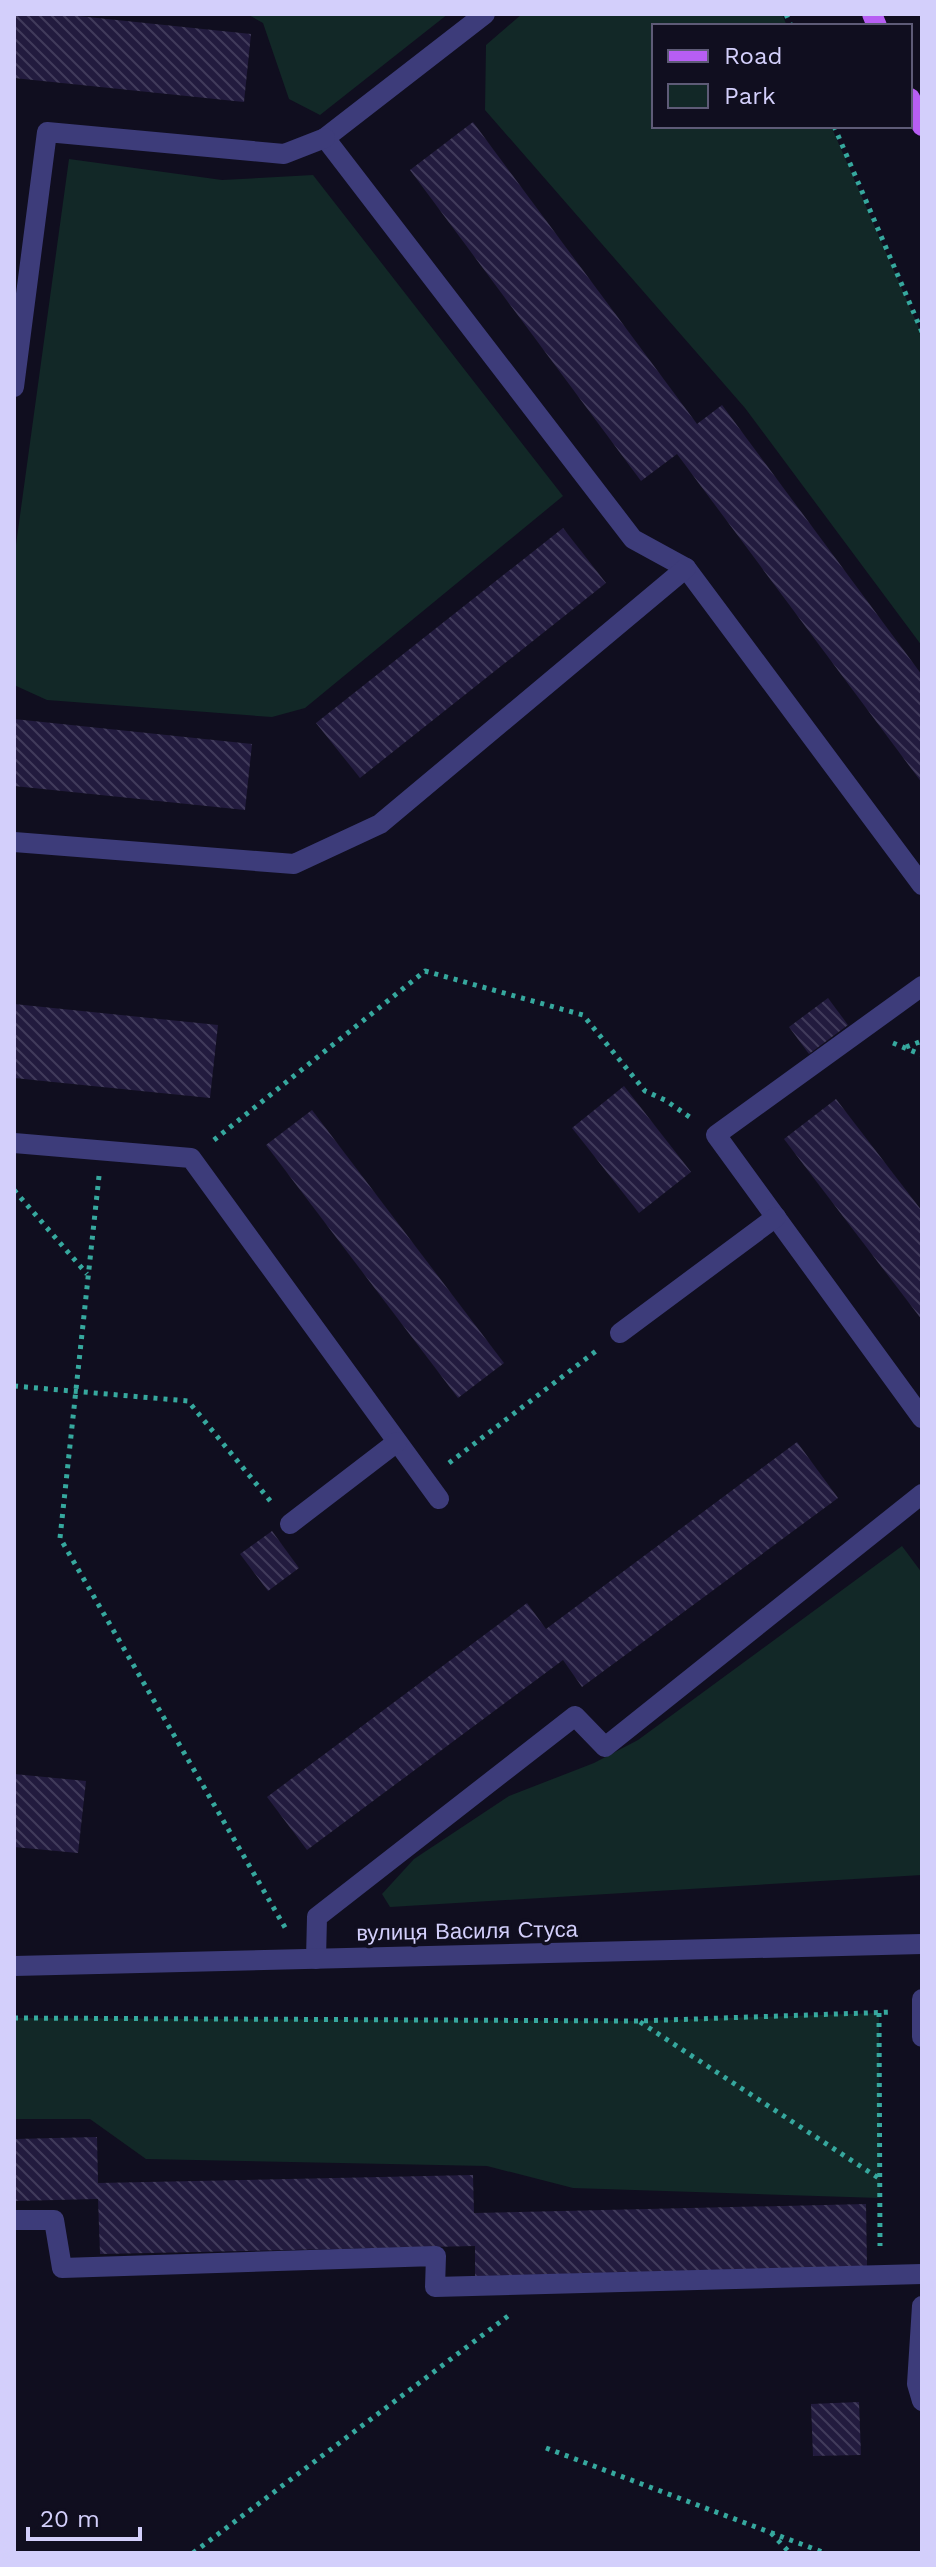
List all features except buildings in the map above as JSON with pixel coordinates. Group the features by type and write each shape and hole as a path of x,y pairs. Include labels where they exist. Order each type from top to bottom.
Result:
{"main road":[{"path":"912,103 922,126"}],"street":[{"path":"14,387 47,132 284,154 325,138 485,14"},
{"path":"325,138 633,539 686,568 922,885"},
{"path":"14,842 294,864 380,824 686,568"},
{"path":"922,986 716,1135 922,1418"},
{"path":"14,1143 191,1158 439,1499"},
{"path":"620,1333 776,1217"},
{"path":"290,1524 397,1442"},
{"path":"310,1959 317,1917 575,1716 605,1747 922,1494"},
{"name":"вулиця Василя Стуса","path":"14,1966 922,1944"},
{"path":"922,1999 922,2037"},
{"path":"14,2220 54,2220 62,2268 436,2256 435,2287 922,2274"},
{"path":"922,2306 917,2384 922,2401"}],"path":[{"path":"835,128 922,332"},
{"path":"191,1158 425,971 583,1015 645,1091 665,1100"},
{"path":"906,1047 922,1041"},
{"path":"102,1150 60,1538 310,1959"},
{"path":"14,1190 88,1275"},
{"path":"426,1481 620,1333"},
{"path":"14,1386 188,1401 290,1524"},
{"path":"14,2018 638,2021 922,2012"},
{"path":"879,2013 880,2275"},
{"path":"638,2021 880,2179"},
{"path":"193,2553 549,2286"},
{"path":"546,2448 825,2553"},
{"path":"771,2533 790,2553"}],"green space":[{"path":"247,14 448,14 320,115 289,99 263,23"},
{"path":"522,14 782,14 786,24 652,24 652,128 832,128 922,335 922,646 745,408 485,110 486,45"},
{"path":"69,159 222,180 313,175 563,496 305,708 272,717 47,700 14,685 15,552"},
{"path":"902,1546 922,1573 922,1875 390,1907 382,1894 414,1859 509,1796 594,1763 638,1740"},
{"path":"879,2013 880,2198 573,2188 487,2166 146,2159 90,2119 14,2119 14,2018 638,2021"}]}
